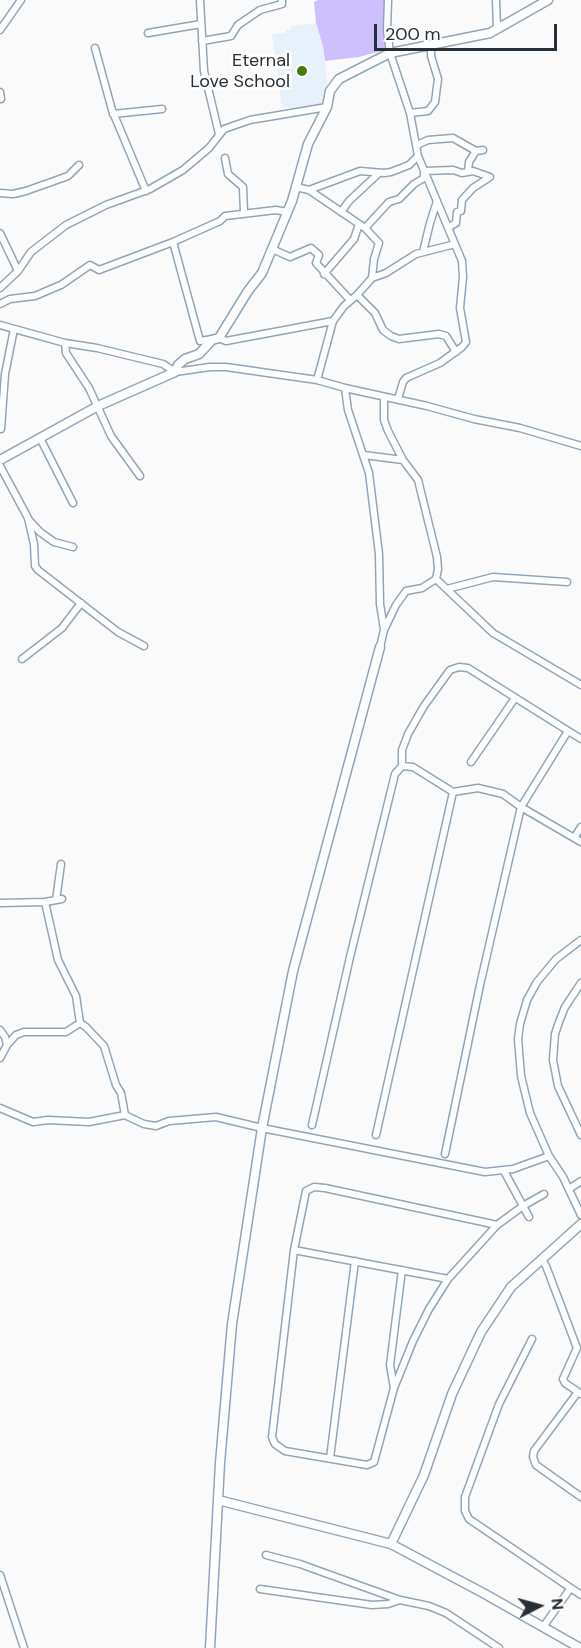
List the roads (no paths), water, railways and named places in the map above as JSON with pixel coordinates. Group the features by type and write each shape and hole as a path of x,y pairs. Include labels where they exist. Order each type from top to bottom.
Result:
{"street":[{"path":"0,30 21,0"},
{"path":"200,0 204,71 219,135"},
{"path":"202,41 231,36 238,25 260,10 282,4 282,0"},
{"path":"388,0 387,30 390,53 410,113 418,156 462,261 460,308 466,342 440,363 406,378 398,399"},
{"path":"496,0 497,29"},
{"path":"175,372 178,365 185,359 199,354 212,340 219,338 262,273 296,188 308,144 327,106 330,91 339,79 390,53 490,33 548,0"},
{"path":"148,33 201,24"},
{"path":"410,113 428,111 435,102 438,79 431,56 431,45"},
{"path":"95,48 113,114 146,191"},
{"path":"0,92 1,99"},
{"path":"0,288 18,271 31,252 66,225 106,206 146,191 183,170 209,148 224,129 250,120 327,106"},
{"path":"113,114 162,109"},
{"path":"417,145 428,140 453,138 480,151 469,162 468,172"},
{"path":"309,190 360,171 379,173 399,170 409,165 418,156"},
{"path":"225,158 228,174 243,187 244,213"},
{"path":"0,193 14,194 68,176 79,165"},
{"path":"409,165 462,173 480,172 490,177 473,188 462,200 461,211 457,212 456,223 449,227"},
{"path":"324,274 362,226 389,202 399,199 424,177 423,168"},
{"path":"341,212 349,201 379,173"},
{"path":"296,188 309,190 362,226 381,242 374,259 372,278"},
{"path":"423,252 437,200"},
{"path":"0,304 10,299 35,296 61,285 90,265 99,270 173,242 225,216 276,210 287,212"},
{"path":"0,233 18,271"},
{"path":"173,242 200,341 219,338 226,341 333,321"},
{"path":"317,380 333,321 372,278 386,273 423,252 455,244"},
{"path":"272,249 290,257 311,248 319,255 316,263 324,274 350,300"},
{"path":"357,295 375,313 383,330 391,336 399,339 439,334 446,336 456,352"},
{"path":"0,325 64,344 97,348 164,364 175,372"},
{"path":"1,429 5,374 14,329"},
{"path":"64,344 66,353 89,388 111,436 140,476"},
{"path":"0,459 98,406 175,372 210,367 226,367 317,380 474,419 520,428 581,446"},
{"path":"345,388 348,410 369,473 379,554 380,604 384,630"},
{"path":"384,397 384,420 388,431 403,460 418,480 437,557 436,579 493,633 581,685"},
{"path":"40,438 73,503"},
{"path":"364,455 403,460"},
{"path":"0,466 28,518 40,532 54,542 72,548"},
{"path":"28,518 34,544 35,566 38,570 118,632 144,646"},
{"path":"447,590 493,577 567,582"},
{"path":"210,1648 218,1500 232,1324 262,1128 293,971 384,630 396,604 406,591 422,588 436,579"},
{"path":"22,658 62,628 81,603"},
{"path":"312,1125 395,774 402,766 402,750 408,734 424,705 450,670 459,667 468,668 581,739"},
{"path":"471,762 515,698"},
{"path":"445,1154 480,985 521,807 568,731"},
{"path":"402,766 413,767 453,792 478,788 490,789 503,794 581,842"},
{"path":"376,1134 453,792"},
{"path":"574,838 581,827"},
{"path":"0,903 59,900 61,864"},
{"path":"45,902 58,960 76,996 80,1023 104,1046 116,1085 121,1093 125,1115"},
{"path":"581,940 556,959 527,1000 520,1024 519,1054 530,1113 549,1156 569,1189 581,1215"},
{"path":"581,983 565,1007 559,1022 555,1034 553,1060 558,1086 581,1135"},
{"path":"0,1058 16,1035 24,1032 66,1032 80,1023"},
{"path":"0,1030 7,1045"},
{"path":"0,1108 33,1122 48,1120 89,1122 125,1115 150,1126 156,1126 169,1121 216,1117 485,1172 504,1171 549,1156"},
{"path":"504,1171 529,1217"},
{"path":"569,1189 581,1181"},
{"path":"497,1225 314,1187 306,1191 294,1250 273,1437 275,1444 285,1450 367,1465 374,1462 394,1388 412,1341 448,1279 497,1225 544,1194"},
{"path":"391,1544 424,1475 452,1394 481,1332 511,1287 581,1224"},
{"path":"294,1250 448,1279"},
{"path":"541,1260 546,1266 576,1343 576,1354 563,1379 579,1393 534,1451 533,1457 536,1466 581,1497"},
{"path":"330,1458 355,1261"},
{"path":"394,1388 390,1365 402,1270"},
{"path":"532,1339 499,1404 465,1497 465,1511 469,1519 581,1595"},
{"path":"218,1500 391,1544 580,1648"},
{"path":"266,1555 300,1564 400,1600 429,1606 446,1613 499,1648"},
{"path":"0,1575 24,1648"},
{"path":"260,1589 372,1605 388,1604 400,1600"},
{"path":"543,1627 570,1589"}],"place":[{"name":"Eternal Love School","path":"302,71"}]}
